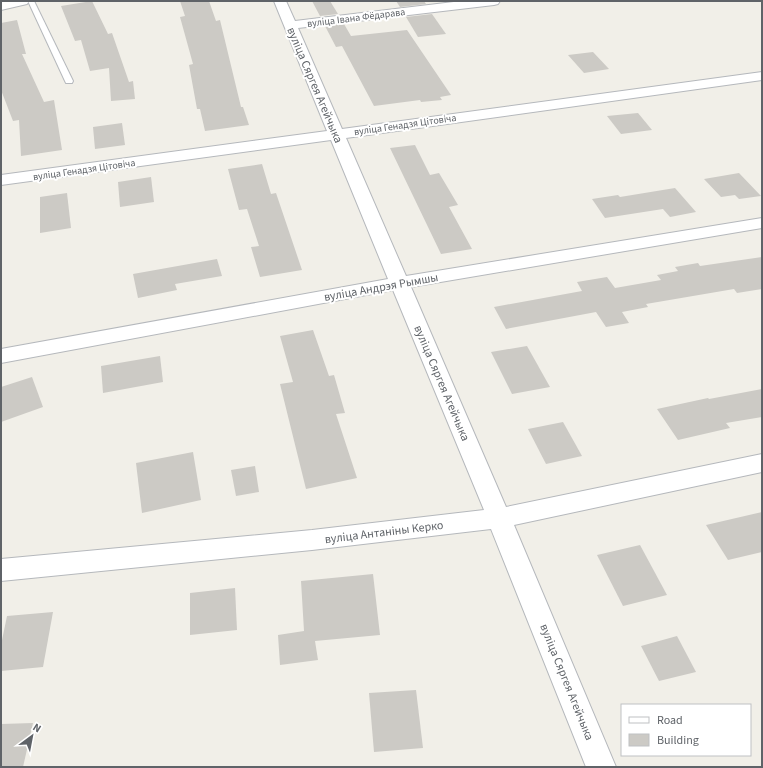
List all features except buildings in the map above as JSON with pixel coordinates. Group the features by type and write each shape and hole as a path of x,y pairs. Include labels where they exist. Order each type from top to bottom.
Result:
{"street":[{"path":"1,6 23,1"},
{"name":"вуліца Сяргея Агейчыка","path":"280,1 499,518 601,767"},
{"name":"вуліца Івана Фёдарава","path":"290,25 494,1"},
{"name":"вуліца Генадзя Цітовіча","path":"1,180 762,76"},
{"name":"вуліца Андрэя Рымшы","path":"1,356 400,283 762,223"},
{"name":"вуліца Антаніны Керко","path":"1,570 312,540 499,518 762,463"}],"lane":[{"path":"30,1 69,81"}]}
